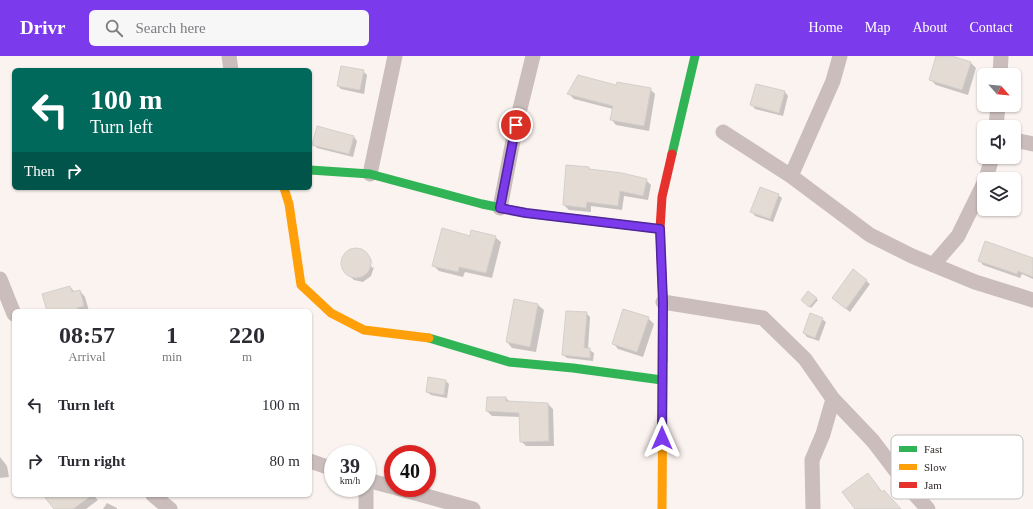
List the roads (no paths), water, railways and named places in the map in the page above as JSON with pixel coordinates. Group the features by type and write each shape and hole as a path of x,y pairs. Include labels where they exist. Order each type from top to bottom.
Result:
{"street":[{"path":"229,56 231,68"},
{"path":"370,174 395,56"},
{"path":"500,208 516,125 533,56"},
{"path":"662,509 663,302 660,229 662,197 695,56"},
{"path":"791,176 833,82 840,56"},
{"path":"1000,68 1001,56"},
{"path":"723,132 791,176 870,235 933,265 975,282 1033,300"},
{"path":"1021,141 1033,144"},
{"path":"312,170 370,174 500,208 526,213 660,229"},
{"path":"285,190 289,204 301,285 331,314 364,330 427,337 509,362 573,368 662,380"},
{"path":"933,265 958,236 977,197"},
{"path":"0,278 12,309"},
{"path":"663,302 762,318 805,359 833,399 873,441 891,465"},
{"path":"813,509 812,460 823,434 833,399"},
{"path":"312,462 324,466"},
{"path":"155,497 170,509"},
{"path":"366,497 366,509"},
{"path":"430,497 473,509"},
{"path":"918,499 928,509"}]}
